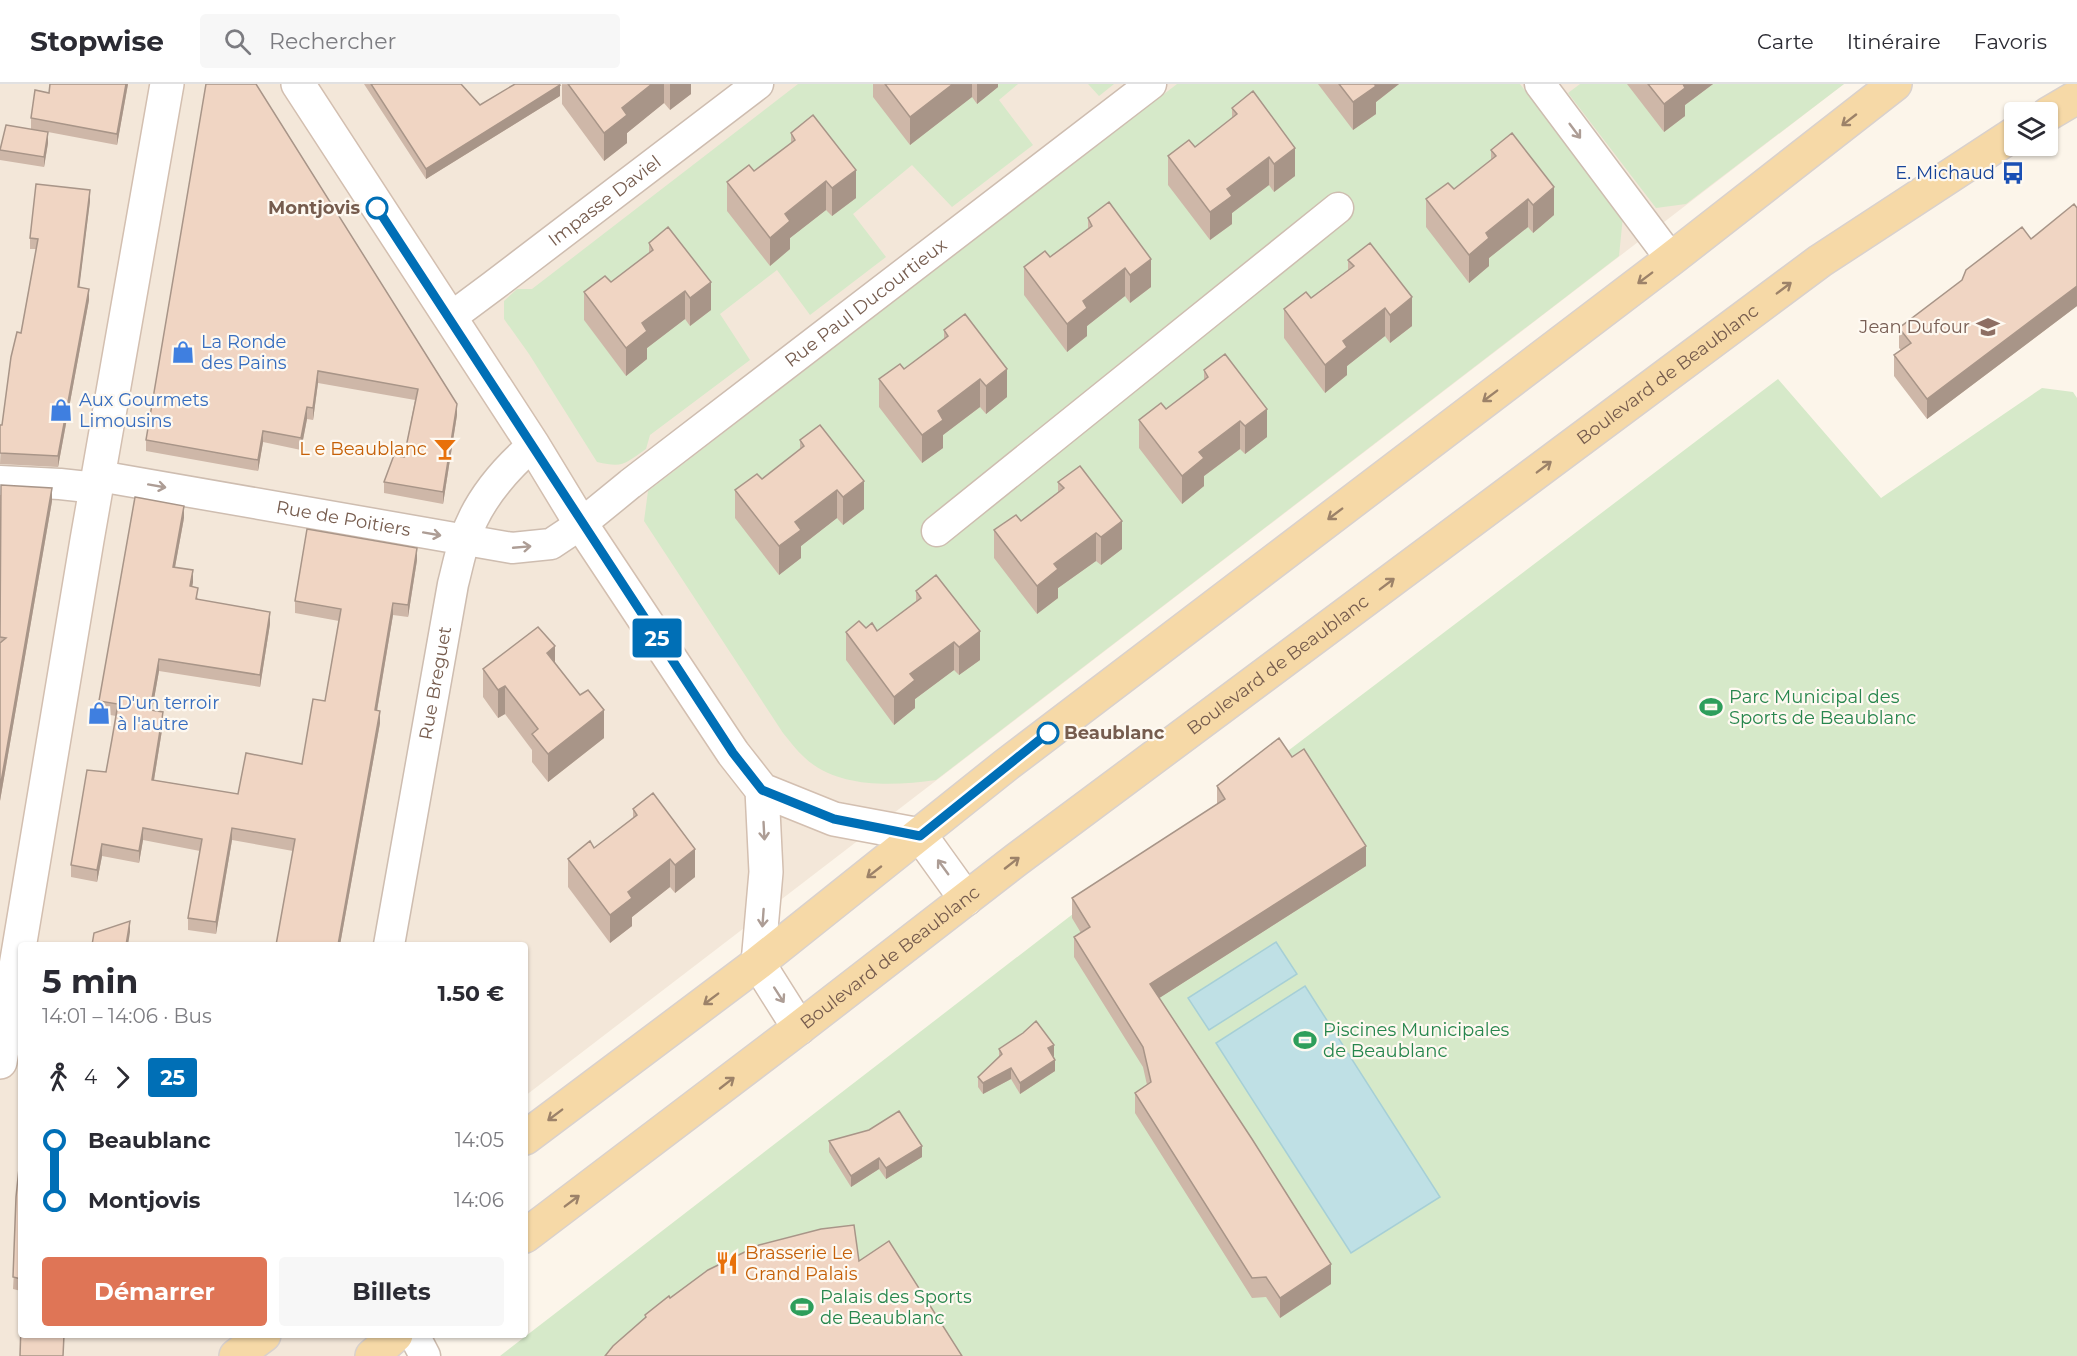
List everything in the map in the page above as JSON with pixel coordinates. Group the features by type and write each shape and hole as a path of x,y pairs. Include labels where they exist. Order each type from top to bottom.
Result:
{"main road":[{"path":"20,942 167,84"},
{"path":"298,84 533,445 581,524 733,753 762,790 834,819 920,836 966,899"},
{"path":"528,1136 758,963 920,836 1006,765 1671,259 1895,84"},
{"path":"2058,108 2077,97"},
{"name":"Boulevard de Beaublanc","path":"528,1234 1016,860 1820,261 2004,141"},
{"path":"762,790 766,872 758,963 799,1028"},
{"path":"0,1062 18,955"},
{"path":"236,1356 260,1338"},
{"path":"372,1356 393,1338"}],"street":[{"name":"Impasse Daviel","path":"450,318 758,84"},
{"name":"Rue Paul Ducourtieux","path":"581,524 1151,84"},
{"path":"1540,84 1671,259"},
{"path":"937,531 1338,208"},
{"name":"Rue Breguet","path":"390,942 453,584 464,539 479,505 516,460 533,445"},
{"name":"Rue de Poitiers","path":"0,481 60,484 98,482 512,548 551,544 581,524"},
{"path":"416,1338 425,1356"}],"shaded area":[{"path":"0,84 1844,84 528,1094 528,942 18,942 18,1338 370,1338 380,1356 0,1356"}],"green space":[{"path":"798,84 1018,84 999,100 1033,145 952,207 912,165 853,214 886,257 810,315 777,270 720,314 750,360 650,435 646,449 633,458 613,465 597,462 529,354 504,319 504,301 517,289 532,289"},
{"path":"1088,84 1114,84 1099,96"},
{"path":"1177,84 1520,84 1623,216 1619,256 936,780 867,783 833,775 817,767 801,754 783,733 644,521 648,491"},
{"path":"1580,84 1844,84 1686,204 1656,208 1568,93"},
{"name":"Parc Municipal des Sports de Beaublanc","path":"1778,379 1881,498 2042,388 2073,392 2077,398 2077,1356 500,1356 523,1338 528,1338 528,1334 1069,917"}],"water":[{"path":"1276,942 1297,974 1209,1030 1188,998"},
{"path":"1305,986 1440,1197 1351,1253 1216,1043"}],"building":[{"path":"50,84 126,84 117,134 31,118 35,90 49,93"},
{"path":"206,84 256,84 457,404 443,492 384,482 394,455 404,457 418,389 318,371 313,408 307,407 301,438 263,431 258,460 146,440"},
{"path":"371,84 461,84 480,105 515,84 560,85 426,169"},
{"path":"568,84 652,84 622,108 627,115 604,133"},
{"path":"885,84 953,84 910,117"},
{"path":"1339,84 1374,84 1376,86 1353,102"},
{"path":"1648,84 1683,84 1685,88 1664,104"},
{"path":"1253,91 1295,148 1274,164 1269,157 1227,189 1232,196 1210,212 1168,156 1189,140 1195,147 1237,114 1232,108"},
{"path":"813,115 856,170 832,188 826,181 785,214 790,221 770,238 727,182 749,165 754,171 795,140 791,133"},
{"path":"6,125 48,132 44,157 0,150"},
{"path":"1512,133 1554,187 1533,205 1528,199 1486,233 1489,238 1469,255 1426,199 1448,183 1454,189 1496,156 1491,150"},
{"path":"36,184 90,190 78,287 89,289 58,456 0,453 0,425 2,425 11,357 17,332 21,333 38,239 30,238"},
{"path":"1109,202 1151,259 1130,275 1125,268 1083,301 1087,308 1067,324 1024,267 1045,251 1050,257 1092,226 1088,218"},
{"name":"Jean Dufour","path":"2074,204 2077,208 2077,286 1927,399 1894,355 1911,343 1899,328 1962,280 1966,270 2022,227 2031,239"},
{"path":"668,227 711,282 690,298 685,291 642,323 647,331 626,348 584,292 605,276 611,282 653,250 649,243"},
{"path":"1370,243 1412,297 1390,315 1385,308 1343,341 1347,347 1325,365 1284,309 1306,292 1311,298 1354,266 1348,260"},
{"path":"965,314 1007,369 986,386 980,379 938,411 943,420 922,435 879,379 900,364 904,369 948,336 944,330"},
{"path":"1225,354 1267,409 1245,426 1240,421 1199,452 1204,458 1182,476 1139,420 1161,403 1166,409 1208,377 1204,370"},
{"path":"820,425 864,481 843,497 837,490 795,522 801,530 779,546 735,490 757,474 762,479 804,446 800,440"},
{"path":"1080,466 1122,521 1101,537 1096,533 1054,564 1058,569 1037,586 994,530 1016,515 1021,521 1064,488 1058,482"},
{"path":"1,485 52,488 0,788 0,643 6,638 0,637"},
{"path":"135,497 184,506 173,567 193,570 190,586 198,588 196,599 270,612 260,675 159,659 150,710 163,712 152,780 238,794 246,753 302,764 313,699 325,701 341,609 295,601 307,529 417,548 408,605 393,603 375,710 380,711 339,942 277,942 295,839 232,828 216,922 188,918 202,839 143,828 139,851 102,844 97,870 71,865 87,770 106,772 118,704 99,701"},
{"path":"936,575 980,631 959,647 954,642 910,674 915,680 894,697 846,632 859,621 866,628 872,623 877,631 921,598 916,591"},
{"path":"538,627 555,646 547,653 580,695 588,690 604,710 548,754 532,734 538,729 505,686 498,690 483,669"},
{"path":"1279,738 1292,757 1304,749 1366,846 1150,984 1331,1264 1280,1298 1266,1277 1252,1278 1135,1093 1151,1082 1143,1047 1074,937 1090,927 1072,898 1225,799 1217,786"},
{"path":"653,793 695,849 675,865 670,859 628,892 632,898 610,915 568,859 590,841 594,848 637,815 633,809"},
{"path":"130,921 126,942 92,942 94,933"},
{"path":"1036,1021 1054,1045 1048,1048 1055,1060 1020,1083 1011,1068 983,1083 978,1077 1002,1054 999,1049"},
{"path":"899,1111 922,1146 886,1168 879,1158 851,1176 829,1141 869,1130"},
{"path":"18,1178 18,1278 13,1277"},
{"name":"Palais des Sports de Beaublanc","path":"854,1225 859,1261 889,1241 962,1356 605,1356 646,1317 645,1315 708,1270 759,1245 821,1229"},
{"path":"21,1338 64,1338 63,1356 20,1356"}],"bus line":[{"name":"25","path":"377,208 533,445 581,524 733,753 762,790 834,819 920,836 1048,733"}],"place":[{"name":"E. Michaud","path":"2013,173"},
{"name":"Montjovis","path":"377,208"},
{"name":"Jean Dufour","path":"1988,327"},
{"name":"La Ronde des Pains","path":"183,352"},
{"name":"Aux Gourmets Limousins","path":"61,410"},
{"name":"L e Beaublanc","path":"445,449"},
{"name":"Parc Municipal des Sports de Beaublanc","path":"1711,707"},
{"name":"D'un terroir à l'autre","path":"99,713"},
{"name":"Beaublanc","path":"1048,733"},
{"name":"Piscines Municipales de Beaublanc","path":"1305,1040"},
{"name":"Brasserie Le Grand Palais","path":"727,1263"},
{"name":"Palais des Sports de Beaublanc","path":"802,1307"}]}
